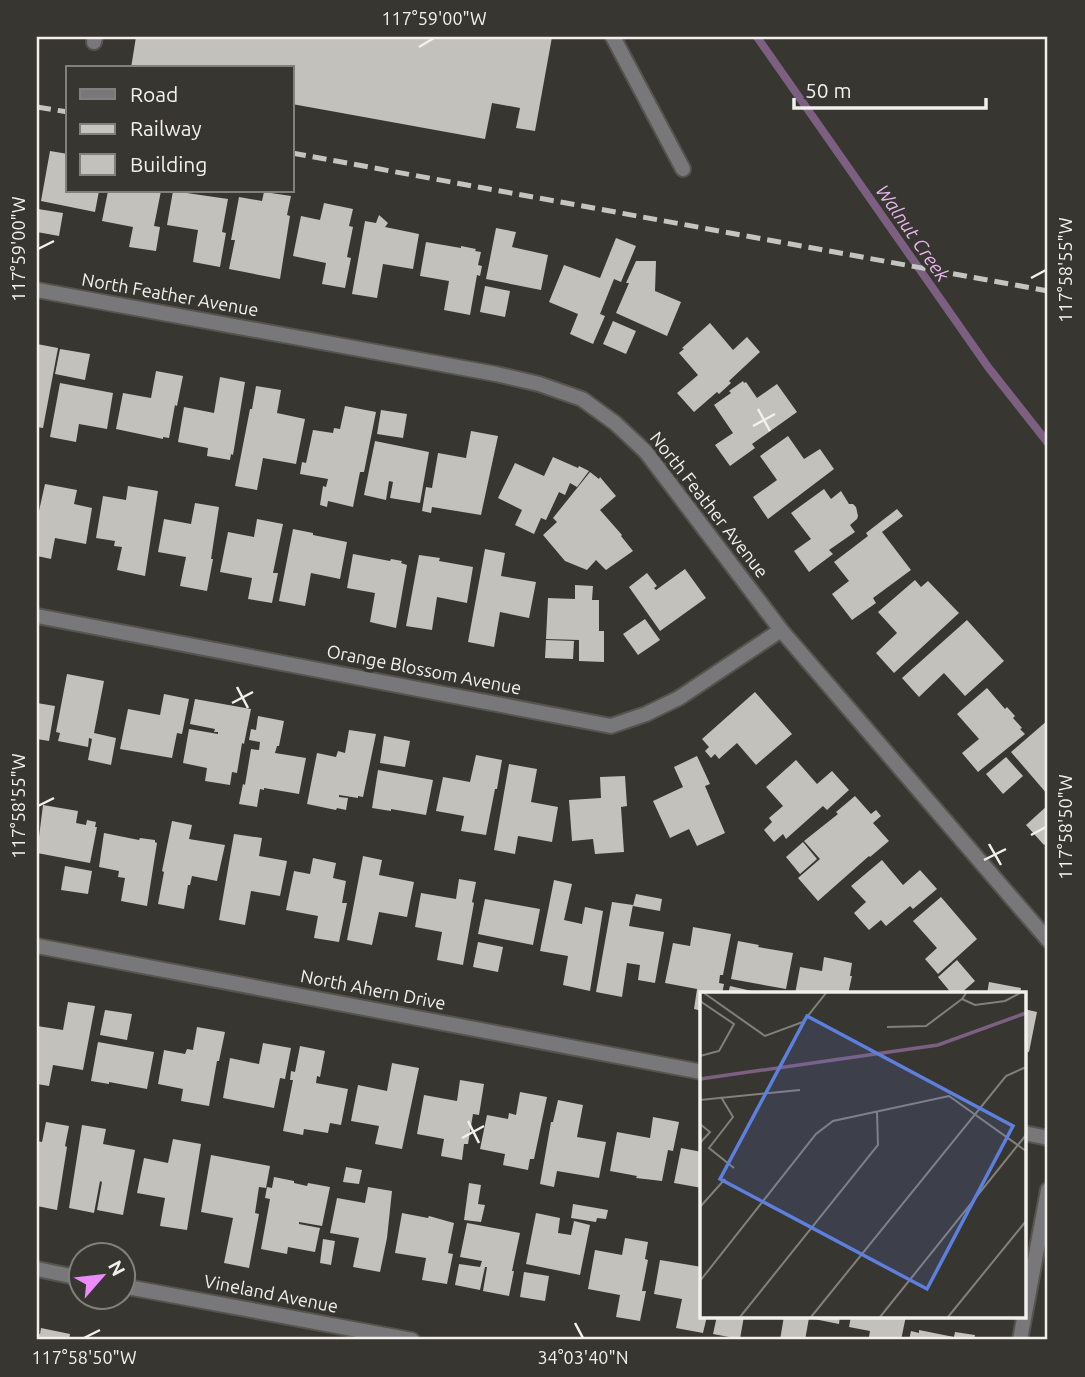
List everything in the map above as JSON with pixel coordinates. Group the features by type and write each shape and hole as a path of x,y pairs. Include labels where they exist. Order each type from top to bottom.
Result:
{"street":[{"path":"613,37 683,169"},
{"name":"North Feather Avenue","path":"37,290 496,373 582,399 615,423 646,452 781,630 1048,940"},
{"name":"Orange Blossom Avenue","path":"37,616 611,726 646,714 679,698 781,630"},
{"name":"North Ahern Drive","path":"37,946 700,1072"},
{"path":"1026,1133 1048,1138"},
{"path":"1026,1308 1048,1190"},
{"path":"37,1269 66,1275"},
{"name":"Vineland Avenue","path":"136,1289 412,1340"},
{"path":"1020,1340 1024,1318"}],"building":[{"path":"136,37 552,37 535,131 516,128 520,108 492,103 485,139 294,104 294,66 131,66"},
{"path":"50,151 66,154 66,192 99,192 95,212 41,201"},
{"path":"108,192 161,192 154,226 160,227 156,251 129,247 133,227 102,221"},
{"path":"173,192 228,199 222,232 226,233 220,267 193,262 198,230 167,225"},
{"path":"264,192 291,196 280,279 229,269 239,197 262,201"},
{"path":"324,203 353,209 349,226 353,227 347,257 351,258 345,288 322,284 326,263 293,256 301,216 320,220"},
{"path":"38,209 63,213 59,236 37,232"},
{"path":"379,215 388,223 385,227 419,234 413,269 383,264 377,298 352,294 365,221 376,223"},
{"path":"496,228 516,232 512,247 548,255 541,290 486,279"},
{"path":"616,238 636,246 621,282 614,279 600,314 605,316 593,344 570,334 578,314 549,302 564,265 600,278"},
{"path":"426,242 461,246 481,252 478,265 482,266 480,276 477,275 470,315 444,310 449,281 420,276"},
{"path":"636,261 656,261 655,291 681,302 667,336 616,313"},
{"path":"485,286 510,291 505,317 480,312"},
{"path":"613,321 636,331 626,354 603,344"},
{"path":"710,323 733,350 747,337 760,352 719,394 717,392 694,412 677,393 698,375 679,353"},
{"path":"37,344 58,348 43,428 37,427"},
{"path":"60,349 90,354 85,380 55,374"},
{"path":"156,371 183,376 169,438 116,429 123,393 151,398"},
{"path":"220,377 245,382 230,460 207,456 208,448 178,442 184,407 214,413"},
{"path":"743,381 757,398 777,384 797,412 752,444 755,448 730,466 715,445 733,433 714,405"},
{"path":"60,383 113,393 107,429 79,424 76,442 50,437"},
{"path":"256,386 281,390 277,413 305,419 296,464 263,458 257,490 235,486"},
{"path":"345,406 376,412 364,472 360,472 353,507 328,501 327,507 320,505 323,486 326,487 328,479 300,474 302,462 306,463 313,430 333,433 334,428 340,429"},
{"path":"381,410 407,414 403,438 377,434"},
{"path":"471,431 498,436 481,515 432,507 431,513 422,511 426,487 432,488 438,453 466,458"},
{"path":"788,436 804,459 820,449 834,469 768,519 753,497 777,480 760,456"},
{"path":"375,441 429,452 420,503 390,498 393,482 389,481 386,500 364,495"},
{"path":"553,457 589,471 577,487 570,483 565,495 559,492 546,520 541,518 534,534 515,525 522,510 498,498 515,463 544,476"},
{"path":"590,472 599,479 600,477 616,496 600,510 633,551 606,570 596,560 587,570 565,561 543,535 557,522 553,518"},
{"path":"45,484 77,490 74,504 92,508 86,544 55,538 51,559 37,556 37,520"},
{"path":"128,486 158,491 145,576 117,570 122,547 114,546 115,541 96,538 103,496 126,500"},
{"path":"824,489 831,499 841,491 849,504 856,507 858,516 850,525 855,532 829,550 833,554 809,572 794,551 811,539 791,513"},
{"path":"195,503 219,507 207,591 180,586 186,557 158,552 164,519 191,524"},
{"path":"897,509 903,516 882,532 911,570 873,598 876,603 852,620 832,594 849,581 834,562"},
{"path":"257,519 283,524 273,573 278,573 272,603 248,599 252,578 220,572 228,532 254,537"},
{"path":"293,529 347,542 340,579 311,573 305,606 279,601"},
{"path":"485,549 505,553 501,576 536,582 529,618 500,612 494,647 468,642"},
{"path":"353,554 402,561 401,563 407,565 396,628 370,622 375,593 347,588"},
{"path":"419,555 473,567 467,603 437,597 432,630 406,626"},
{"path":"685,569 706,598 660,631 629,587 647,573 657,586 654,588 656,590"},
{"path":"915,580 921,587 928,581 959,613 894,673 876,653 897,633 878,612"},
{"path":"575,585 593,586 592,600 599,600 599,631 604,631 604,662 579,661 579,640 546,639 548,598 575,599"},
{"path":"645,619 660,640 638,655 623,634"},
{"path":"967,620 1004,661 965,696 944,673 919,697 902,678"},
{"path":"546,640 574,641 573,659 545,658"},
{"path":"67,674 104,681 94,733 116,738 111,765 88,760 92,739 89,738 88,747 58,741 60,733 56,732"},
{"path":"987,688 1005,709 1007,707 1015,716 1013,718 1025,734 978,772 962,753 979,739 957,714"},
{"path":"755,692 792,734 756,765 737,743 719,759 715,754 711,758 705,751 709,747 702,739"},
{"path":"164,694 189,699 182,734 177,733 172,758 120,749 128,709 160,715"},
{"path":"195,699 251,709 237,773 232,772 230,785 205,781 207,768 183,763 189,729 218,734 214,732 215,729 190,724"},
{"path":"37,703 55,706 49,741 37,739"},
{"path":"258,716 284,721 275,753 306,758 299,794 260,789 257,807 239,804 251,749 259,750 260,742 249,740 251,729 256,730"},
{"path":"1048,720 1048,795 1011,752"},
{"path":"349,730 376,734 363,797 339,795 348,798 346,810 307,804 317,753 336,757 338,751 345,753"},
{"path":"384,736 410,741 405,767 380,763"},
{"path":"476,755 502,760 486,835 461,831 464,816 436,811 443,777 470,782"},
{"path":"697,756 710,784 705,786 725,833 697,846 689,829 670,838 653,801 683,787 674,767"},
{"path":"1006,757 1023,776 1003,794 986,774"},
{"path":"796,760 817,784 832,771 849,790 827,810 823,806 786,839 783,834 774,842 764,830 772,822 769,818 783,806 766,787"},
{"path":"509,764 537,769 531,802 558,807 552,842 518,836 515,854 494,850"},
{"path":"378,770 433,780 426,815 372,808"},
{"path":"625,776 627,806 621,807 624,852 595,854 593,839 572,841 569,800 601,798 600,777"},
{"path":"855,796 871,814 876,810 881,816 873,823 889,841 818,901 798,878 820,859 804,841 838,814 836,812"},
{"path":"43,805 78,811 76,823 86,825 87,820 96,822 90,863 37,853"},
{"path":"1048,805 1048,841 1044,845 1026,825"},
{"path":"172,821 192,825 189,839 225,845 217,881 192,876 184,909 158,904"},
{"path":"104,833 139,840 155,840 157,843 147,906 121,901 125,878 118,877 119,871 99,867"},
{"path":"234,834 262,838 259,856 287,861 280,896 251,891 245,925 219,920"},
{"path":"803,842 817,859 800,874 786,857"},
{"path":"363,856 382,860 379,875 414,882 407,917 379,912 372,945 347,940"},
{"path":"313,858 336,863 333,878 346,881 342,903 347,903 339,942 314,938 318,916 286,910 294,871 310,874"},
{"path":"882,860 903,885 920,870 937,889 886,926 881,920 869,930 854,913 866,902 851,886"},
{"path":"65,866 92,871 88,894 61,890"},
{"path":"459,879 476,882 463,965 437,960 442,932 415,927 421,893 456,899"},
{"path":"554,880 572,884 564,920 582,924 585,907 603,911 590,991 563,985 568,956 540,951"},
{"path":"636,894 662,899 660,911 633,906"},
{"path":"941,897 977,939 938,974 925,959 937,948 913,921"},
{"path":"485,899 540,909 533,945 478,934"},
{"path":"612,902 633,905 629,926 664,932 655,983 638,980 640,965 627,963 622,997 596,992"},
{"path":"693,927 731,934 723,975 720,975 719,983 724,984 722,992 700,992 700,1010 694,1009 697,989 665,983 673,943 690,946"},
{"path":"738,941 793,953 786,989 731,979"},
{"path":"478,942 503,947 498,972 473,967"},
{"path":"824,957 852,963 848,992 795,992 800,967 822,971"},
{"path":"957,960 975,981 962,992 950,992 938,977"},
{"path":"989,982 1021,988 1020,992 987,992"},
{"path":"730,986 756,992 728,992"},
{"path":"68,1002 95,1006 83,1070 53,1065 49,1086 37,1084 37,1026 63,1030"},
{"path":"1026,1009 1037,1012 1029,1052 1026,1051"},
{"path":"105,1010 132,1014 127,1040 100,1035"},
{"path":"197,1027 225,1032 209,1106 181,1101 183,1089 158,1084 164,1050 185,1054 187,1049 193,1050"},
{"path":"98,1042 154,1052 147,1089 91,1081"},
{"path":"263,1043 291,1048 285,1079 280,1078 274,1108 223,1098 230,1058 259,1064"},
{"path":"300,1046 325,1051 320,1077 317,1076 316,1083 348,1089 341,1125 330,1123 328,1133 304,1129 303,1135 283,1131 293,1080 290,1080 291,1071 295,1072"},
{"path":"392,1063 419,1068 402,1149 375,1144 379,1126 351,1121 358,1085 387,1091"},
{"path":"460,1080 484,1084 479,1115 473,1114 468,1144 464,1144 462,1160 441,1156 444,1139 417,1134 424,1095 457,1101"},
{"path":"520,1092 547,1097 534,1159 530,1159 528,1170 503,1165 505,1154 480,1149 487,1115 508,1119 509,1113 516,1115"},
{"path":"558,1100 583,1105 577,1137 606,1142 599,1178 557,1171 554,1187 540,1184 551,1122"},
{"path":"653,1117 679,1122 673,1151 668,1150 662,1181 610,1171 617,1132 650,1138"},
{"path":"46,1122 69,1126 57,1210 37,1206 37,1141 42,1142"},
{"path":"82,1125 106,1129 103,1144 135,1150 123,1215 97,1210 100,1181 94,1213 69,1208"},
{"path":"173,1139 201,1144 187,1230 160,1226 165,1198 137,1193 144,1158 168,1163"},
{"path":"681,1148 700,1152 700,1188 674,1183"},
{"path":"211,1155 270,1166 266,1188 259,1187 255,1213 259,1214 249,1268 224,1263 233,1218 201,1212"},
{"path":"346,1167 362,1170 359,1184 343,1182"},
{"path":"274,1177 307,1186 308,1183 330,1187 322,1226 299,1222 320,1228 315,1252 288,1247 287,1254 261,1249 270,1199 265,1198 267,1187 272,1188"},
{"path":"469,1183 481,1185 478,1204 485,1205 481,1222 464,1220"},
{"path":"368,1187 392,1191 380,1272 353,1267 359,1238 330,1233 337,1198 365,1203"},
{"path":"573,1204 608,1210 606,1219 597,1218 596,1222 571,1218"},
{"path":"402,1213 429,1216 454,1223 448,1253 453,1254 447,1284 422,1280 426,1258 395,1253"},
{"path":"536,1213 560,1218 558,1233 571,1235 574,1221 590,1225 580,1275 526,1264"},
{"path":"467,1223 520,1233 509,1296 483,1291 487,1267 480,1290 455,1285 459,1264 480,1267 482,1261 460,1257"},
{"path":"625,1238 648,1242 645,1259 648,1260 642,1291 646,1291 640,1321 616,1317 620,1295 588,1289 595,1250 622,1255"},
{"path":"323,1239 335,1241 331,1265 320,1263"},
{"path":"660,1260 700,1267 700,1318 707,1318 703,1333 676,1328 682,1299 654,1294"},
{"path":"524,1272 549,1276 545,1301 520,1297"},
{"path":"717,1318 744,1318 740,1339 713,1334"},
{"path":"784,1318 809,1318 805,1340 780,1340"},
{"path":"809,1318 840,1318 839,1324"},
{"path":"851,1318 906,1318 901,1340 876,1340 869,1337 870,1331 849,1327"},
{"path":"41,1328 70,1334 69,1340 37,1340 37,1333 40,1334"},
{"path":"919,1330 954,1337 955,1332 975,1335 974,1340 909,1340 911,1331 919,1333"}],"waterway":[{"name":"Walnut Creek","path":"757,37 988,367 1048,443"}],"railway":[{"path":"37,107 66,112"},
{"path":"294,153 1048,291"}]}
